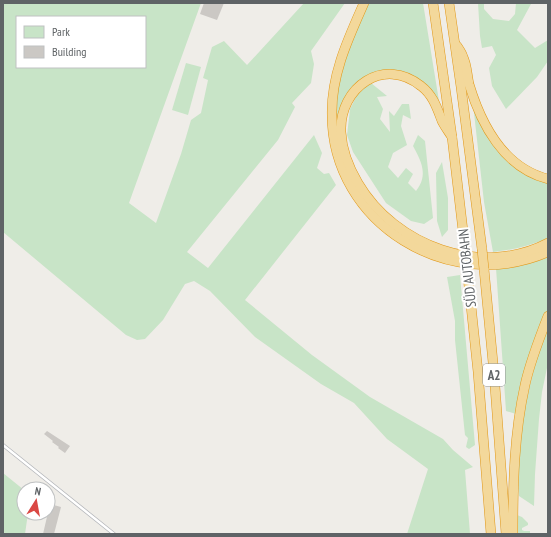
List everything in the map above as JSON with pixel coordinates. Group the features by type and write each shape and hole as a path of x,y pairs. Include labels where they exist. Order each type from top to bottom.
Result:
{"highway":[{"path":"364,3 346,44 340,63 332,97 332,116 333,136 344,174 365,207 378,221 405,243 436,257 452,262 488,265 504,264 522,261 548,252"},
{"name":"SÜD AUTOBAHN","path":"433,3 452,137 465,248 491,534"},
{"name":"SÜD AUTOBAHN","path":"449,3 482,250 503,480 506,534"},
{"path":"455,43 463,56 469,83 482,119 492,136 503,151 516,163 530,173 548,179"},
{"path":"452,137 443,123 439,110 428,93 413,81 403,77 390,75 376,76 360,84 349,97 342,113 341,133 343,147 354,176 362,190 384,216 408,234 432,247 445,251 479,256 513,254 527,251 548,243"},
{"path":"513,534 513,488 518,422 525,384 536,347 548,316"}],"lane":[{"path":"3,445 114,534"}],"green space":[{"path":"3,3 201,3 129,203 156,223 181,154 191,120 201,113 208,80 203,78 212,47 224,41 247,65 304,3 345,3 311,51 314,64 311,83 292,103 295,107 278,140 187,252 208,268 314,135 322,153 317,168 324,174 329,173 336,185 245,300 312,355 370,397 443,439 453,450 473,467 465,470 470,534 407,534 428,469 387,439 354,403 321,384 255,337 210,291 194,281 185,284 163,320 145,339 137,340 126,335 3,232"},
{"path":"369,3 423,3 439,101 427,86 411,75 393,70 374,73 349,90 341,108 338,131 334,116 337,92 344,63"},
{"path":"478,3 484,3 484,9 493,19 509,21 515,14 516,3 531,4 517,30 535,48 548,40 548,61 537,77 506,109 492,86 489,68 496,55 492,46 482,48"},
{"path":"186,63 201,67 188,115 172,110"},
{"path":"371,83 387,96 377,97 383,109 380,119 390,132 389,111 394,116 402,104 409,104 411,119 403,115 401,126 407,145 393,153 388,167 398,178 406,168 413,174 408,183 416,191 420,185 423,174 419,157 413,146 418,135 425,141 433,218 424,224 411,221 386,203 353,152 347,135 350,109 358,93"},
{"path":"473,104 503,155 548,182 548,238 521,247 493,252 484,202"},
{"path":"442,162 448,198 448,230 442,237 437,221 436,173"},
{"path":"548,257 548,309 532,349 516,414 506,411 496,268 522,265"},
{"path":"460,275 475,445 469,449 466,447 468,438 465,435 455,340 455,321 447,277"},
{"path":"548,325 548,363 542,392 539,419 534,506 519,496 519,452 529,388"},
{"path":"3,473 16,484 16,521 27,521 25,534 3,534"},
{"path":"517,515 522,517 528,523 528,525 522,528 522,530 530,531 530,534 517,534"}],"building":[{"path":"204,3 224,3 217,20 200,14"},
{"path":"47,431 70,446 65,453 44,434"},
{"path":"56,506 61,507 54,534 43,534 46,521 56,521"}]}
